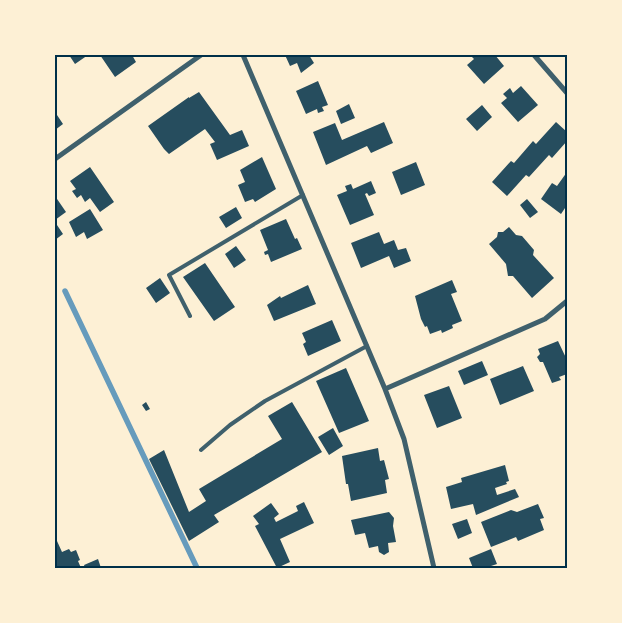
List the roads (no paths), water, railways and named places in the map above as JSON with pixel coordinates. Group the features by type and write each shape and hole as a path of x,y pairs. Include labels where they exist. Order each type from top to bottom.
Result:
{"street":[{"path":"55,159 201,55"},
{"path":"243,55 367,346 404,439 434,568"},
{"path":"534,55 567,93"},
{"path":"385,389 545,319 567,301"}],"lane":[{"path":"190,316 169,275 303,195"},
{"path":"201,450 230,425 266,401 367,346"}],"waterway":[{"path":"65,291 197,568"}]}
